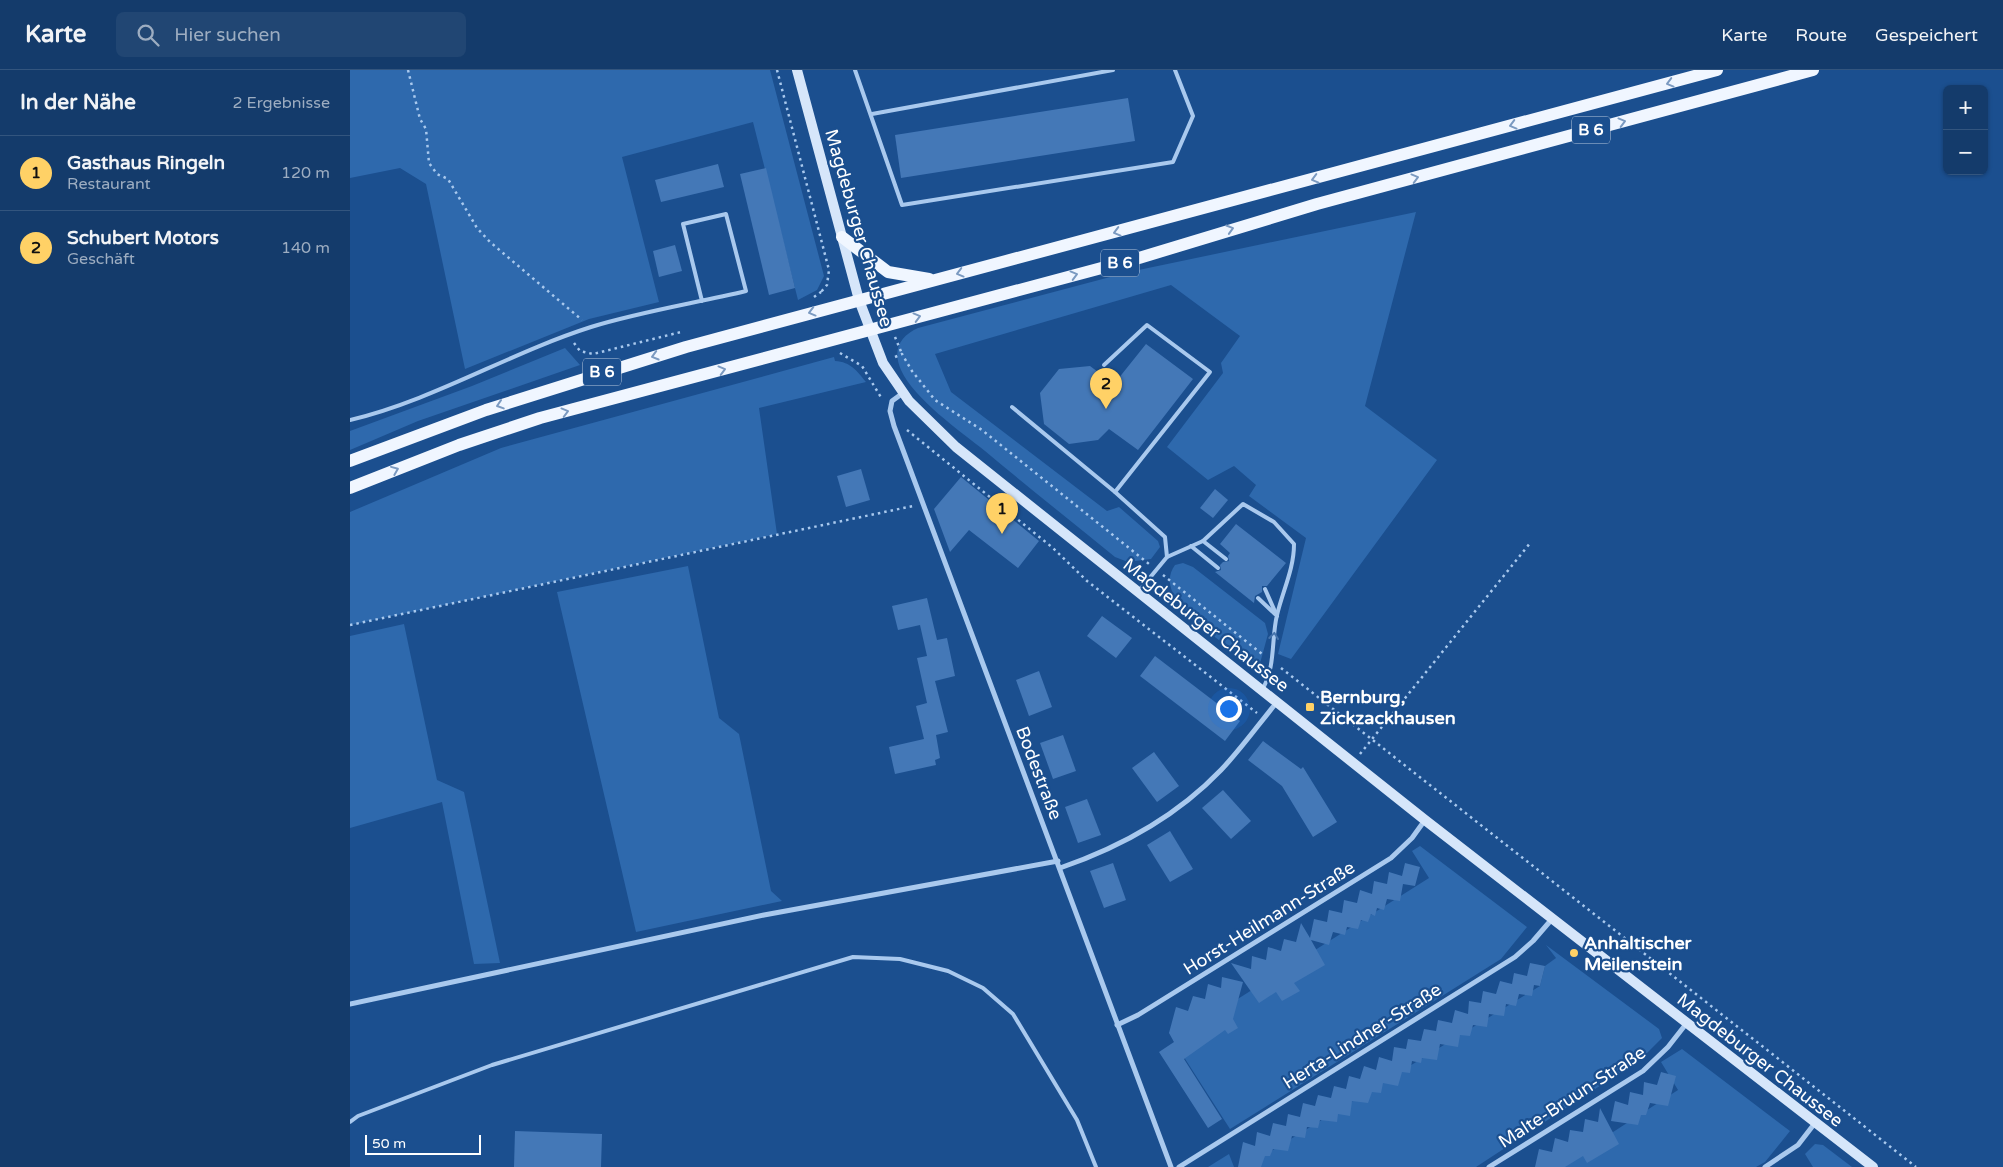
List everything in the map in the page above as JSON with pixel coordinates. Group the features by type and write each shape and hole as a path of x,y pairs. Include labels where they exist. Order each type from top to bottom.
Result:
{"main road":[{"name":"Magdeburger Chaussee","path":"797,70 859,300 883,363 903,393 924,417 956,447 1353,764 1815,1124 1873,1167"},
{"name":"B 6","path":"350,461 486,410 618,367 859,300 1717,70"},
{"name":"B 6","path":"350,488 459,445 540,418 1139,258 1309,206 1813,70"},
{"name":"B 6","path":"842,237 888,272 936,280"}],"street":[{"path":"890,411 892,401 903,393"},
{"name":"Bodestraße","path":"890,411 922,504 1058,861 1171,1167"},
{"path":"1060,868 1112,848 1178,809 1221,770 1277,702"},
{"name":"Horst-Heilmann-Straße","path":"1117,1025 1138,1015 1391,858 1412,838 1425,820"},
{"path":"350,1004 764,915 1058,861"},
{"name":"Herta-Lindner-Straße","path":"1179,1167 1515,957 1533,941 1552,919"},
{"name":"Malte-Bruun-Straße","path":"1489,1167 1643,1071 1668,1047 1686,1024"},
{"path":"1765,1167 1798,1145 1815,1124"}],"lane":[{"path":"855,70 872,114 902,205 1173,162 1193,116 1175,70"},
{"path":"872,114 1113,70"},
{"path":"350,420 427,394 591,327 746,291 726,214 683,224 702,301"},
{"path":"1104,365 1147,325 1210,372 1115,492"},
{"path":"1012,407 1115,492 1165,537 1168,557"},
{"path":"1138,592 1155,569 1168,557 1203,541 1243,504 1274,522 1294,544 1294,562 1277,616 1270,677 1262,690"},
{"path":"1203,541 1226,558"},
{"path":"1191,546 1218,568"},
{"path":"1265,589 1277,616"},
{"path":"1258,598 1277,616"},
{"path":"350,1122 358,1116 492,1064 853,958 900,959 948,971 966,979 983,988 1013,1014 1077,1120 1096,1167"}],"path":[{"path":"408,70 420,119 426,129 428,164 437,174 448,179 478,228 490,242 544,290 591,327"},
{"path":"777,70 829,270 827,286 813,298"},
{"path":"821,292 826,309"},
{"path":"571,335 575,346 580,351 593,354 685,331"},
{"path":"834,339 838,352 849,356 866,371 890,411 910,433 1053,548 1087,581 1264,718"},
{"path":"883,363 902,354 912,372 935,400 982,430 1271,661 1916,1167"},
{"path":"350,625 922,504"},
{"path":"1353,764 1530,542"}],"shaded area":[{"path":"350,70 770,70 824,276 817,290 798,300 753,122 622,157 659,302 589,319 465,369 426,184 400,168 350,178"},
{"path":"1416,212 1365,406 1437,460 1291,659 1278,654 1306,538 1249,496 1256,485 1234,466 1208,480 1167,447 1223,373 1221,363 1240,336 1171,285 935,354 951,392 1107,511 1119,507 1158,541 1160,547 1151,559 1128,562 1115,557 938,414 907,381 898,363 899,344 906,335 918,328 1129,272"},
{"path":"565,348 580,365 418,421 350,450 350,431 472,386"},
{"path":"834,357 835,361 845,363 853,368 866,382 759,408 777,534 350,625 350,512 501,448"},
{"path":"1183,563 1193,567 1265,623 1268,634 1259,667 1214,637 1183,609 1173,594 1170,579 1175,565"},
{"path":"688,566 719,718 739,734 771,891 782,901 636,932 557,592"},
{"path":"404,624 437,780 464,792 500,963 474,964 442,802 350,828 350,636"},
{"path":"1420,846 1527,927 1501,959 1230,1129 1173,1040 1429,878 1412,851"},
{"path":"1546,945 1659,1029 1662,1038 1641,1059 1476,1167 1245,1167 1540,986 1545,966 1556,958"},
{"path":"1682,1049 1790,1131 1765,1162 1756,1167 1559,1167 1678,1090 1661,1062"},
{"path":"1815,1144 1823,1145 1852,1167 1813,1167 1805,1154"},
{"path":"1229,1154 1234,1167 1208,1167"}],"building":[{"path":"1128,98 1135,141 901,178 895,135"},
{"path":"718,164 724,187 661,202 655,180"},
{"path":"766,168 795,288 769,295 740,174"},
{"path":"675,245 682,271 659,277 653,251"},
{"path":"1146,344 1193,379 1138,450 1109,429 1098,440 1069,444 1044,424 1040,393 1059,369 1090,366 1114,384"},
{"path":"861,469 870,500 846,507 837,476"},
{"path":"961,477 1039,541 1018,568 969,530 950,552 934,509"},
{"path":"1215,489 1228,500 1213,518 1200,508"},
{"path":"1236,524 1286,563 1267,586 1262,586 1262,592 1255,596 1254,603 1215,572 1221,570 1220,565 1223,562 1229,561 1228,556 1230,553 1220,544"},
{"path":"927,598 937,640 947,638 955,676 935,681 948,732 936,735 940,758 935,760 936,765 895,774 889,747 924,739 916,706 927,703 917,658 927,656 920,625 898,630 892,606"},
{"path":"1102,616 1132,638 1116,658 1087,636"},
{"path":"1155,656 1240,721 1225,741 1140,676"},
{"path":"1039,671 1052,707 1029,716 1016,680"},
{"path":"1063,735 1076,771 1053,779 1040,743"},
{"path":"1263,741 1301,769 1303,767 1337,822 1313,837 1282,786 1248,760"},
{"path":"1154,752 1179,786 1157,802 1132,768"},
{"path":"1223,790 1251,821 1231,839 1202,808"},
{"path":"1087,799 1101,835 1078,843 1065,807"},
{"path":"1170,831 1193,869 1170,882 1147,845"},
{"path":"1113,863 1126,900 1104,908 1090,871"},
{"path":"1405,863 1420,867 1415,886 1403,884 1400,901 1387,899 1384,910 1377,908 1375,916 1371,914 1368,922 1361,920 1358,929 1347,927 1345,935 1333,932 1329,945 1311,940 1325,965 1294,983 1300,991 1282,1001 1276,992 1259,1003 1231,963 1251,969 1252,956 1266,960 1268,947 1281,951 1284,939 1296,942 1301,923 1310,938 1314,919 1327,922 1329,910 1342,913 1344,900 1357,903 1360,890 1372,894 1374,881 1387,884 1389,872 1402,876"},
{"path":"1530,963 1545,966 1540,986 1534,985 1532,996 1519,994 1516,1006 1506,1004 1504,1016 1489,1014 1487,1027 1473,1025 1470,1036 1460,1035 1458,1047 1440,1044 1437,1060 1422,1058 1421,1063 1412,1061 1410,1073 1402,1072 1398,1086 1383,1083 1381,1093 1372,1092 1368,1103 1352,1101 1350,1116 1338,1114 1337,1122 1320,1120 1318,1128 1307,1127 1305,1138 1292,1136 1288,1151 1273,1149 1270,1156 1265,1156 1261,1167 1238,1167 1243,1142 1255,1146 1257,1132 1270,1136 1273,1123 1286,1126 1288,1114 1300,1117 1303,1103 1315,1106 1318,1095 1331,1098 1334,1086 1346,1089 1349,1076 1360,1079 1364,1066 1376,1070 1379,1057 1392,1061 1394,1047 1406,1049 1408,1039 1421,1041 1424,1029 1436,1031 1438,1020 1452,1023 1455,1010 1468,1014 1469,1001 1481,1003 1483,991 1496,994 1500,981 1512,984 1514,973 1527,976"},
{"path":"1222,977 1243,982 1233,1019 1238,1028 1228,1034 1225,1030 1184,1059 1222,1119 1208,1128 1159,1052 1174,1042 1169,1033 1176,1007 1188,1011 1193,996 1205,999 1208,984 1221,988"},
{"path":"1661,1072 1676,1076 1668,1106 1650,1103 1646,1115 1641,1115 1638,1125 1611,1121 1615,1101 1628,1105 1630,1092 1643,1095 1644,1082 1657,1085"},
{"path":"1600,1108 1619,1144 1587,1163 1583,1156 1565,1167 1535,1167 1539,1149 1552,1152 1555,1138 1568,1142 1570,1130 1583,1132 1585,1119 1598,1122"},
{"path":"515,1131 602,1134 601,1167 514,1167"}],"place":[{"name":"Schubert Motors","path":"1106,409"},
{"name":"Gasthaus Ringeln","path":"1002,534"},
{"name":"Bernburg, Zickzackhausen","path":"1310,707"},
{"name":"Anhaltischer Meilenstein","path":"1574,953"}]}
